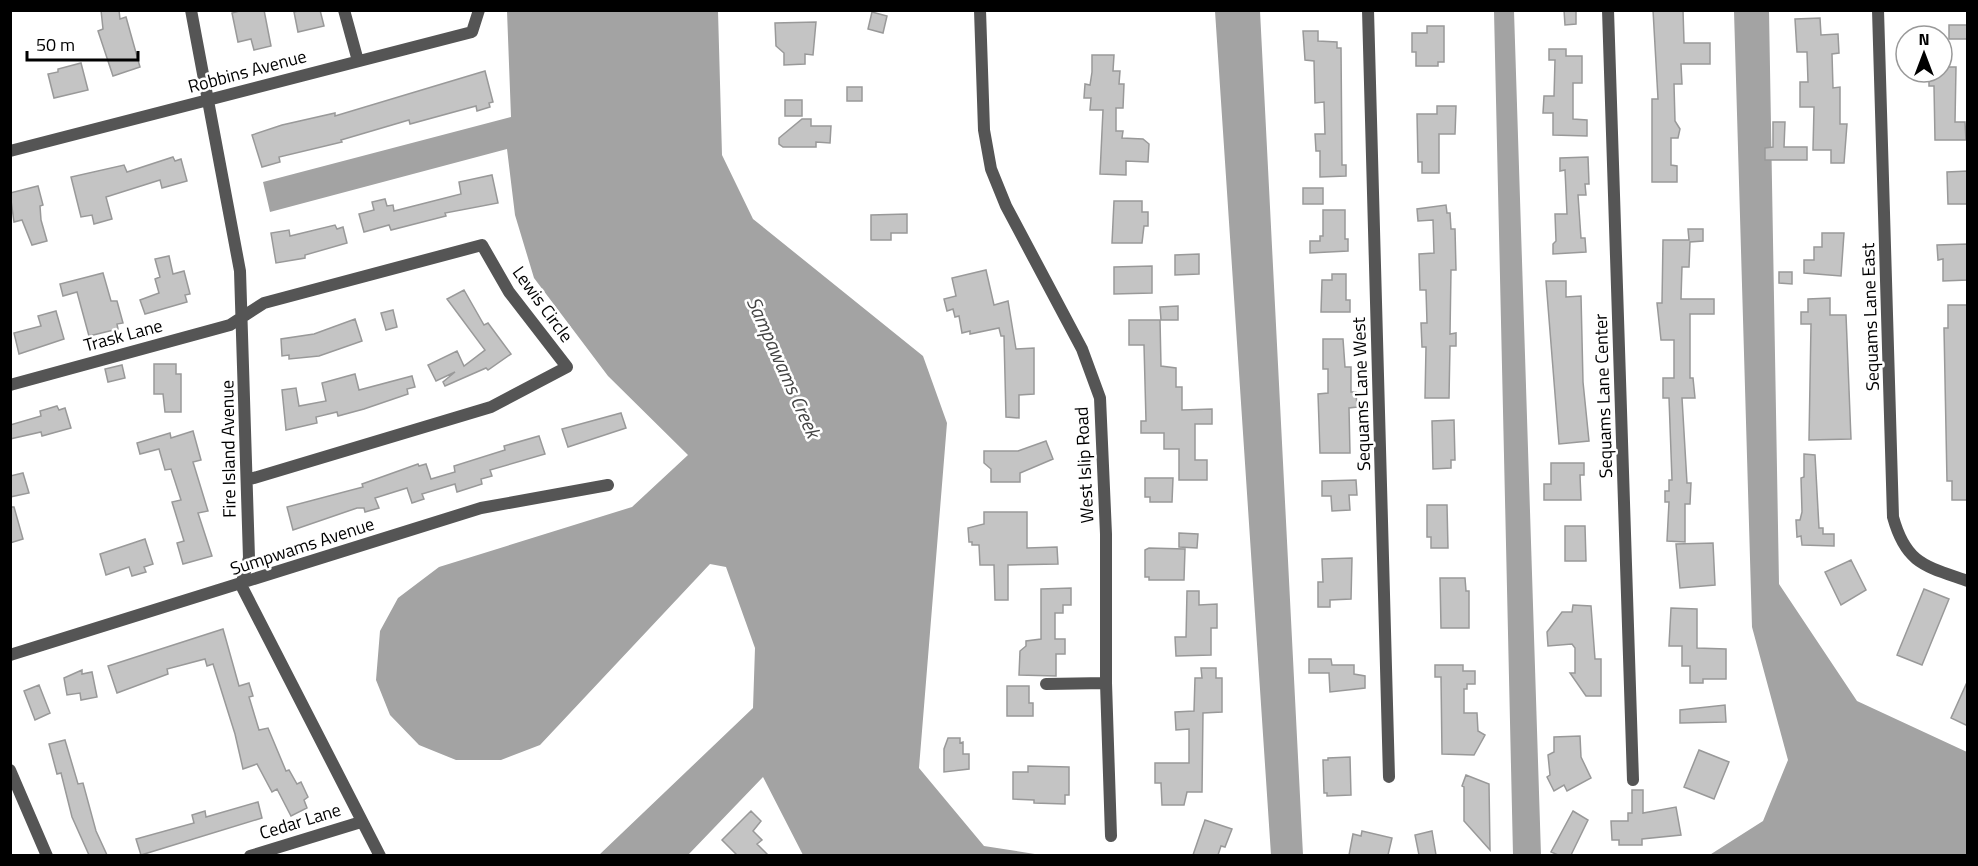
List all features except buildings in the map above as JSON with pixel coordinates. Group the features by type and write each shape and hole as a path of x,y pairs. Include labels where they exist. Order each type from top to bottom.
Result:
{"street":[{"name":"Fire Island Avenue","path":"191,10 240,271 249,558 241,585"},
{"path":"344,10 358,61"},
{"name":"Robbins Avenue","path":"10,151 472,32 479,10"},
{"name":"West Islip Road","path":"980,10 984,130 991,169 1006,206 1082,350 1100,398 1106,534 1106,683 1111,836"},
{"name":"Sequams Lane West","path":"1368,10 1389,777"},
{"name":"Sequams Lane Center","path":"1608,10 1633,780"},
{"name":"Sequams Lane East","path":"1878,10 1893,517 1900,542 1917,561 1968,581"},
{"name":"Lewis Circle","path":"243,315 264,303 482,245 509,292 567,367 491,407 247,480"},
{"name":"Trask Lane","path":"10,385 230,325 243,315"},
{"name":"Sumpwams Avenue","path":"10,655 241,585 481,508 608,485"},
{"path":"241,585 360,822 380,855"},
{"path":"1046,684 1106,683"},
{"path":"10,770 46,855"},
{"name":"Cedar Lane","path":"250,855 360,822"}],"water":[{"name":"Sampawams Creek","path":"507,11 718,11 722,155 753,219 923,356 947,423 919,768 984,846 1041,855 803,855 763,777 688,855 599,855 753,708 755,648 726,567 710,564 540,745 501,760 456,760 419,745 390,715 376,680 380,631 398,598 439,567 632,507 688,455 608,376 534,278 515,215 507,149 270,212 263,182 511,117"},
{"path":"1215,11 1260,11 1303,855 1271,855"},
{"path":"1494,11 1514,11 1541,855 1513,855"},
{"path":"1734,11 1769,11 1779,584 1857,701 1967,752 1967,855 1708,856 1763,821 1788,760 1752,627"}]}
